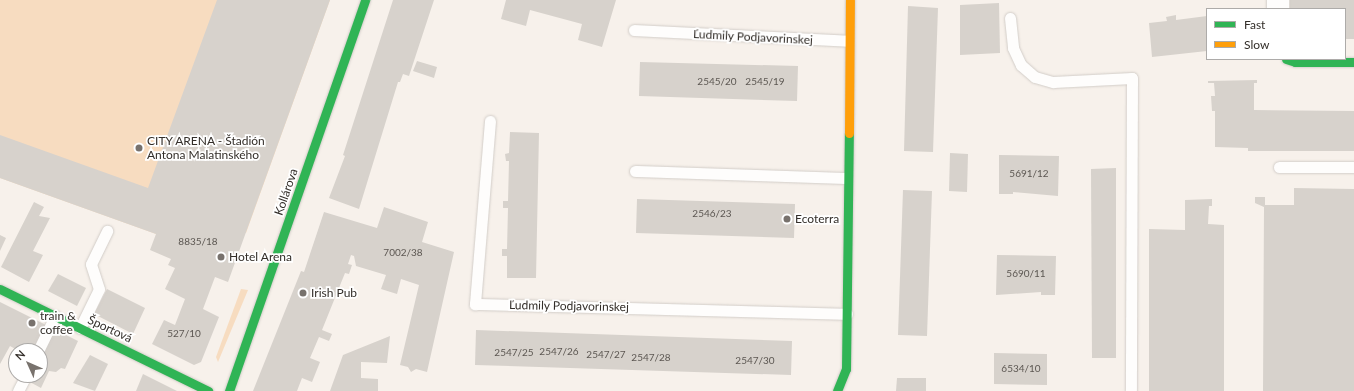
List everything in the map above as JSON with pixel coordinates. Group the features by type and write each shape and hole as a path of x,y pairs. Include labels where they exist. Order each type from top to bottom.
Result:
{"street":[{"name":"Kollárova","path":"229,391 365,0"},
{"path":"837,391 846,369 848,41 850,0"},
{"path":"1289,60 1295,62 1354,62"},
{"name":"Športová","path":"0,289 208,391"}],"lane":[{"path":"1010,18 1013,48 1021,66 1035,78 1053,82 1132,78 1131,391"},
{"name":"Ľudmily Podjavorinskej","path":"634,30 848,41"},
{"name":"Ľudmily Podjavorinskej","path":"490,120 475,304 847,314"},
{"path":"1279,168 1354,167"},
{"path":"635,171 847,178"},
{"path":"80,328 99,289 91,264 107,231"},
{"path":"42,343 55,316"}],"shaded area":[{"name":"CITY ARENA - Štadión Antona Malatinského","path":"0,0 330,0 246,233 167,205 156,234 0,178"},
{"path":"241,289 248,290 218,362 216,357"}],"building":[{"path":"217,0 330,0 228,282 215,277 203,309 219,317 201,362 194,365 152,344 164,320 175,325 185,299 165,289 175,268 168,265 171,259 150,250 156,234 0,178 0,135 148,188"},
{"path":"393,0 434,0 409,76 403,74 400,82 398,82 359,209 329,198 345,156 343,155"},
{"path":"506,0 616,0 602,47 578,40 582,24 530,10 526,26 501,19"},
{"path":"1290,0 1354,0 1354,39 1346,39 1346,8 1290,8"},
{"path":"999,3 1000,53 960,55 960,5"},
{"path":"908,6 938,8 933,152 904,151"},
{"path":"1176,15 1176,20 1206,16 1206,51 1152,57 1149,23 1167,21 1166,17"},
{"path":"417,61 437,67 434,78 413,71"},
{"path":"640,62 798,66 797,101 639,96"},
{"path":"1257,80 1257,83 1254,83 1254,110 1354,111 1354,151 1248,151 1248,148 1215,147 1215,111 1212,111 1211,96 1215,96 1214,83 1208,83 1208,81"},
{"path":"510,132 539,133 536,278 507,278 507,256 502,256 502,249 507,249 508,208 503,208 503,201 508,201 509,161 506,161 505,154 509,153"},
{"path":"950,153 968,154 967,192 949,191"},
{"path":"999,155 1059,156 1058,196 1013,192 1013,194 999,194"},
{"path":"1116,168 1116,358 1092,358 1091,169"},
{"path":"1294,188 1354,189 1354,391 1263,391 1264,207 1255,203 1255,197 1265,197 1265,205 1294,205"},
{"path":"903,190 932,191 927,336 898,335"},
{"path":"637,199 795,204 794,238 636,233"},
{"path":"1212,199 1212,206 1209,206 1208,224 1224,225 1224,391 1149,391 1149,229 1185,230 1185,200"},
{"path":"34,202 44,207 39,216 50,218 33,251 43,255 29,282 1,267"},
{"path":"384,207 428,222 422,242 454,252 427,372 416,369 411,372 408,367 400,365 419,285 401,279 397,294 381,289 386,275 356,266 354,256 351,255 348,264 352,265 349,274 345,273 322,330 332,334 329,341 319,337 310,358 320,362 312,382 302,378 297,391 253,391 301,271 304,272 324,212 377,228"},
{"path":"0,235 6,238 0,251"},
{"path":"997,255 1056,256 1055,295 1041,295 1041,292 996,295"},
{"path":"58,274 86,288 77,306 48,291"},
{"path":"107,289 145,308 133,334 94,314"},
{"path":"0,302 78,341 65,369 61,368 56,372 49,371 48,373 48,343 8,343 8,350 0,364"},
{"path":"476,330 792,341 791,375 475,365"},
{"path":"390,336 387,363 361,362 361,378 378,379 378,391 330,391 343,355"},
{"path":"994,353 1047,354 1047,385 994,384"},
{"path":"90,355 108,364 95,391 73,383"},
{"path":"143,374 177,391 136,391"},
{"path":"897,378 926,378 926,391 896,391"},
{"path":"32,383 43,383 41,388"}],"traffic: fast":[{"path":"229,391 365,0"},
{"path":"1289,60 1295,62 1354,62"},
{"path":"837,391 846,369 849,133"},
{"path":"0,289 208,391"}],"traffic: slow":[{"path":"849,133 850,0"}],"place":[{"name":"CITY ARENA - Štadión Antona Malatinského","path":"139,148"},
{"name":"Ecoterra","path":"787,219"},
{"name":"Hotel Arena","path":"221,257"},
{"name":"Irish Pub","path":"303,293"},
{"name":"train & coffee","path":"32,323"}]}
